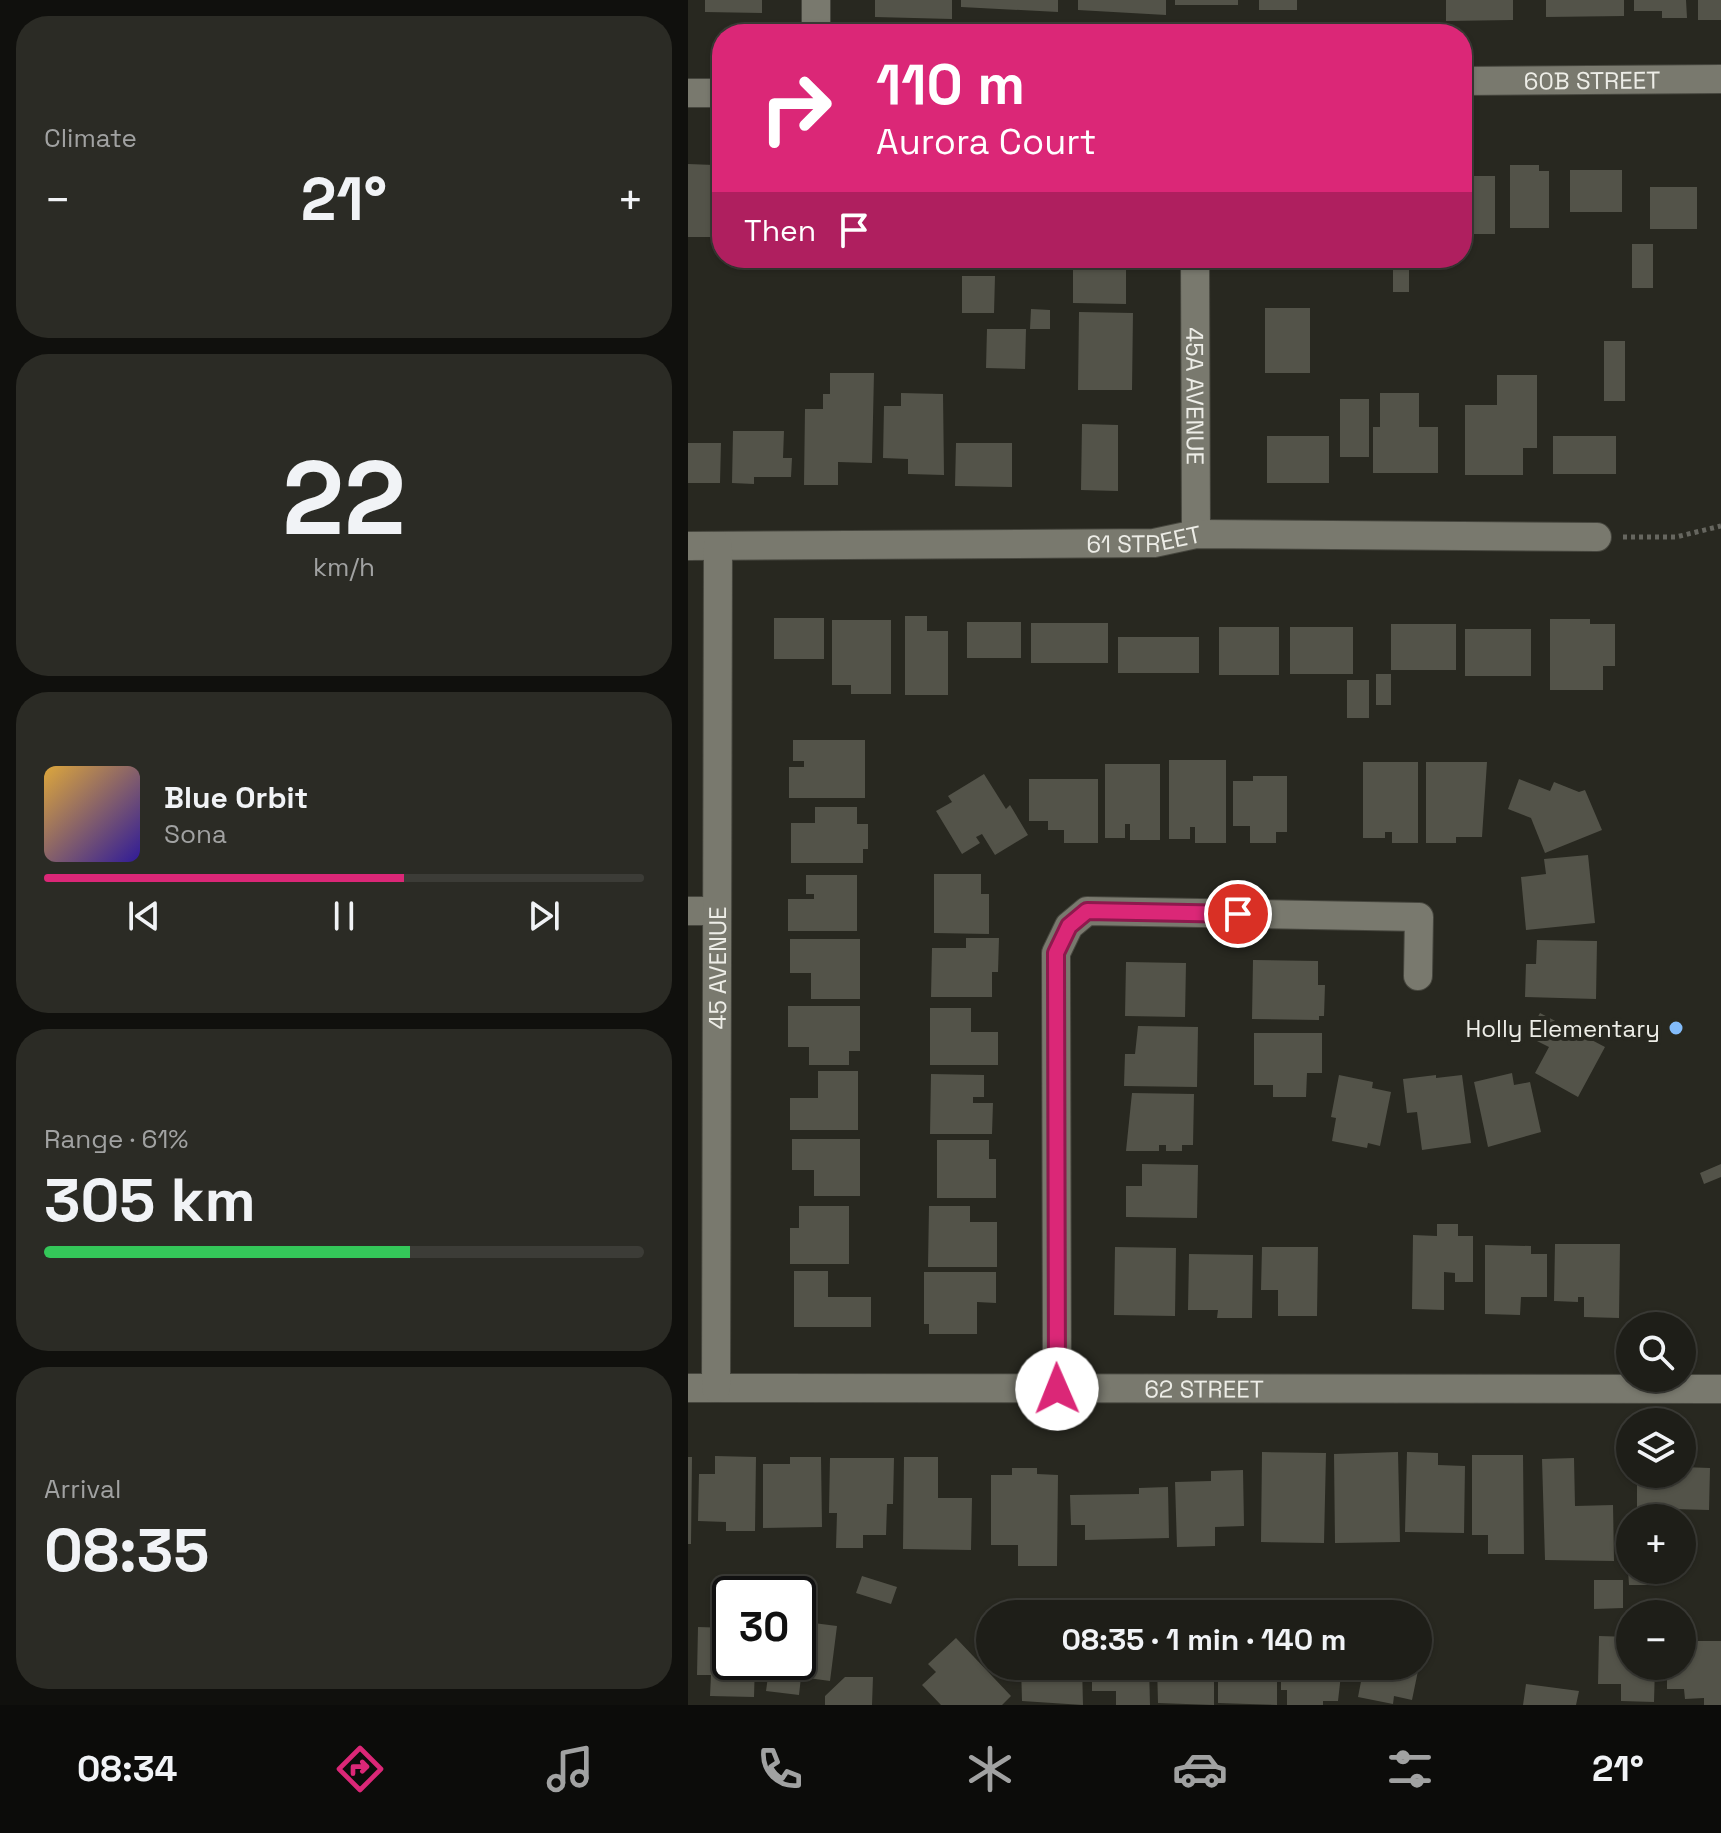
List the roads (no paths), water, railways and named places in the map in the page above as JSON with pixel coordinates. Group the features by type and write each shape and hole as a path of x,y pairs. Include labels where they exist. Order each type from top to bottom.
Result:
{"street":[{"path":"816,0 816,24"},
{"name":"60B STREET","path":"1472,81 1721,79"},
{"path":"688,93 712,93"},
{"name":"45A AVENUE","path":"1195,268 1196,534"},
{"name":"61 STREET","path":"688,546 1154,543 1196,534 1597,537"},
{"name":"45 AVENUE","path":"716,1388 718,546"},
{"path":"688,911 717,911"},
{"path":"1057,1389 1056,953 1069,926 1087,911 1419,917 1418,976"},
{"name":"62 STREET","path":"688,1388 1721,1389"}],"place":[{"name":"Holly Elementary","path":"1676,1028"}]}
